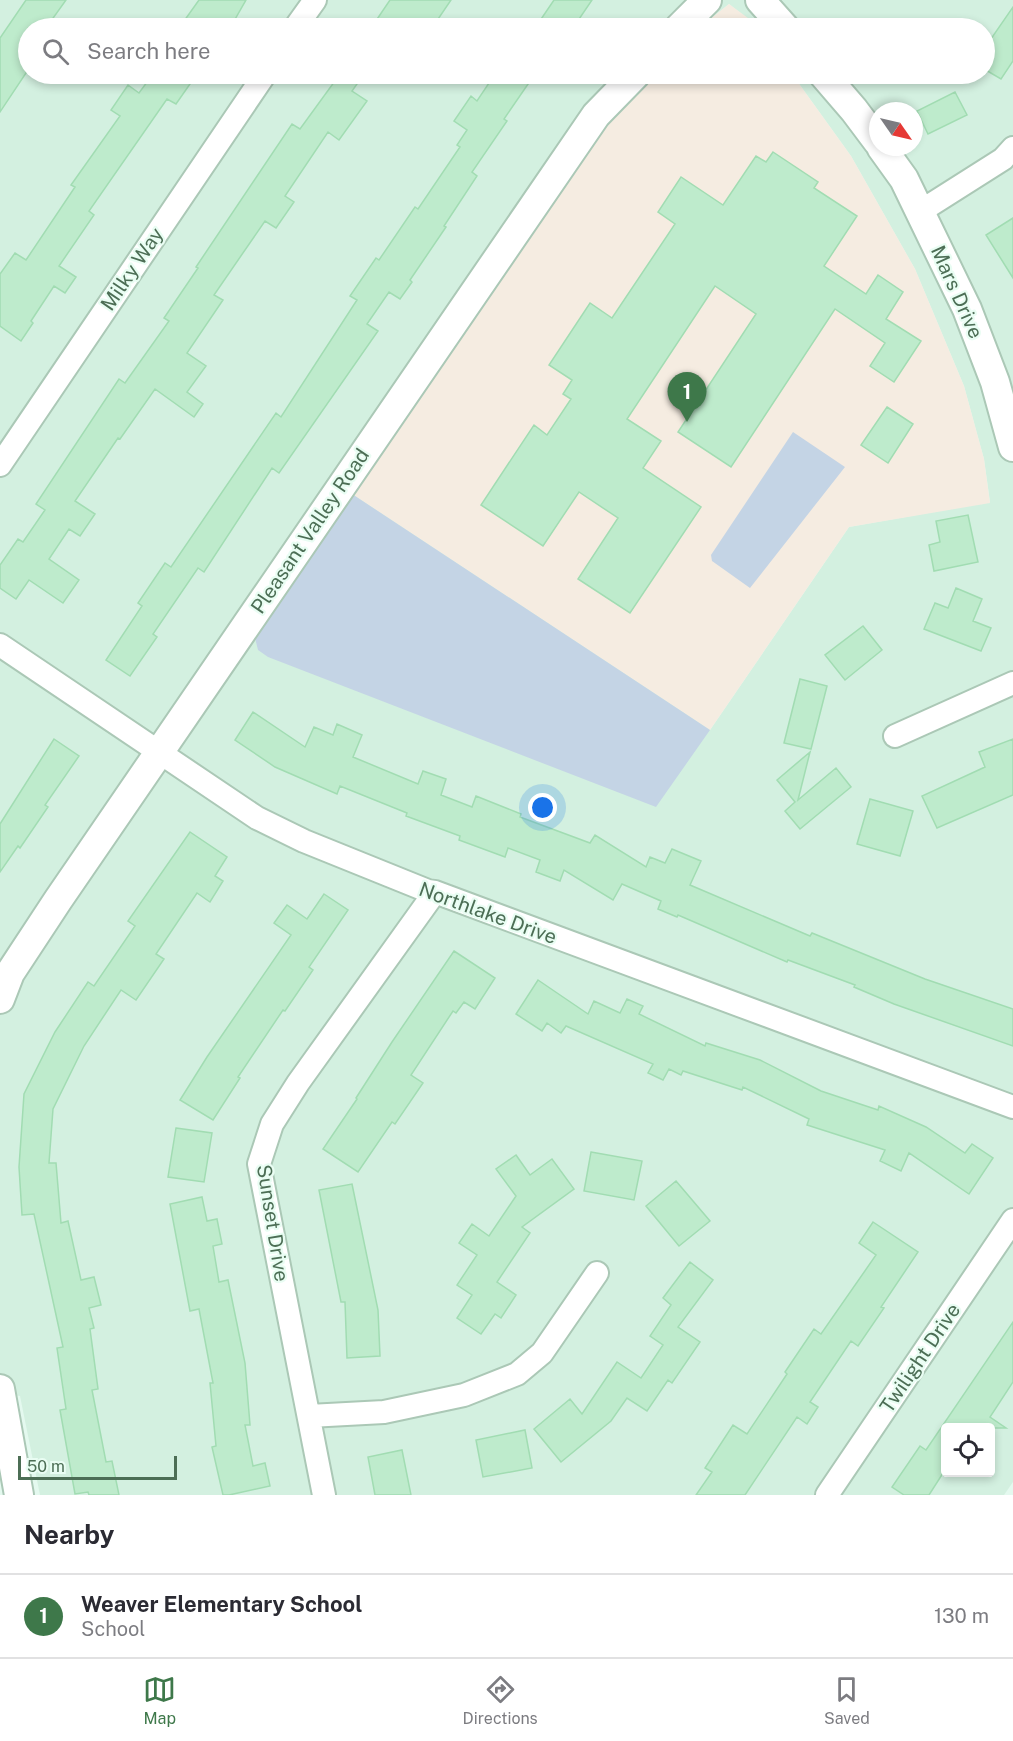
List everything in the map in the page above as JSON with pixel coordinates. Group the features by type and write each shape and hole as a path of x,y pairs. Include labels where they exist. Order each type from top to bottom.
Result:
{"street":[{"path":"302,18 315,0"},
{"path":"690,18 707,0"},
{"path":"759,0 776,18"},
{"name":"Milky Way","path":"0,465 258,84"},
{"name":"Pleasant Valley Road","path":"0,999 10,973 424,363 596,115 626,84"},
{"path":"832,84 869,130"},
{"path":"921,211 1003,159 1013,148"},
{"name":"Mars Drive","path":"888,156 904,178 921,211 966,309 995,382 1013,447"},
{"name":"Northlake Drive","path":"0,645 257,818 304,842 428,891 1013,1107"},
{"path":"895,736 1013,683"},
{"name":"Sunset Drive","path":"324,1495 259,1164 272,1124 298,1083 435,892"},
{"name":"Twilight Drive","path":"827,1495 1013,1220"},
{"path":"309,1416 384,1412 464,1395 517,1374 542,1353 597,1273"},
{"path":"0,1389 19,1495"}],"shaded area":[{"path":"0,0 1013,0 1013,1482 1004,1495 40,1495 20,1396 0,1393","holes":["729,4 746,18 995,18 995,84 799,84 851,156 915,269 964,386 984,459 990,502 849,527 710,730 611,116 644,84 18,84 18,18 712,18"]},
{"path":"729,4 748,18 712,18"},
{"path":"644,84 799,84 851,156 915,269 964,386 984,459 990,503 849,527 710,730 352,494 611,116"},
{"path":"793,432 845,467 750,588 712,561 711,555"},
{"path":"352,494 710,730 656,807 268,657 258,650 255,638 258,631"}],"building":[{"path":"26,0 66,0 53,18 18,18 19,84 0,112 0,38"},
{"path":"199,0 246,0 236,18 186,18"},
{"path":"390,0 451,0 439,18 378,18"},
{"path":"554,0 592,0 580,18 542,18"},
{"path":"1013,7 1013,61 1001,79 995,75 995,33"},
{"path":"146,84 190,84 176,104 167,99 89,211 94,215 59,266 76,277 65,293 54,286 21,341 0,326 0,274 15,253 26,260 75,187 71,185 120,116 111,110 128,85 139,93"},
{"path":"333,84 357,84 352,91 367,101 339,140 328,132 285,196 294,202 276,228 265,221 214,295 223,300 187,353 206,366 187,392 203,404 194,417 155,389 75,501 95,514 80,536 69,529 49,559 79,580 63,603 29,580 16,599 0,588 0,565 18,539 23,542 45,510 36,504 119,379 125,383 169,321 164,318 292,124 300,129"},
{"path":"488,84 528,84 504,119 507,121 472,172 477,176 410,280 412,282 400,299 389,292 367,324 378,331 279,473 272,468 204,572 198,568 153,634 157,637 130,676 106,660 142,606 138,603 165,563 171,567 276,413 281,417 357,300 350,296 376,258 379,260 415,207 418,209 460,147 457,145 467,130 454,121 471,96 477,101"},
{"path":"955,92 967,115 928,134 923,124 923,108"},
{"path":"773,152 818,182 814,188 857,216 824,266 866,294 878,275 903,292 886,319 921,341 894,382 870,366 885,343 835,309 731,467 678,432 756,314 715,286 627,419 661,441 643,468 701,507 630,613 578,579 618,518 579,492 543,546 481,505 534,425 547,435 571,399 563,394 572,380 549,365 590,303 612,318 675,224 658,212 681,177 723,205 756,156 766,162"},
{"path":"1013,218 1013,278 986,235"},
{"path":"887,407 913,424 888,463 861,445"},
{"path":"968,515 978,562 934,571 929,545 940,542 936,521"},
{"path":"956,588 982,599 973,621 991,628 981,651 924,629 935,603 948,608"},
{"path":"863,626 882,650 845,680 825,655"},
{"path":"800,679 827,686 811,749 784,743"},
{"path":"253,712 305,747 314,727 333,735 337,724 362,735 353,757 418,784 423,771 446,779 441,795 472,807 476,796 521,814 520,817 590,843 595,835 646,867 650,857 665,863 672,849 701,861 690,885 810,936 812,933 925,979 1013,1009 1013,1046 894,1004 854,987 855,985 788,960 787,962 678,915 677,917 658,909 661,901 622,884 613,900 564,870 560,881 536,872 540,860 508,848 505,857 459,840 460,836 406,816 407,813 340,786 337,794 275,767 235,740"},
{"path":"54,739 79,756 45,805 48,807 20,848 18,846 0,872 0,824"},
{"path":"1013,739 1013,795 937,828 922,796 985,767 979,752"},
{"path":"810,752 798,800 836,768 851,787 800,829 785,811 795,802 777,780"},
{"path":"870,799 913,811 900,856 857,844"},
{"path":"190,832 227,857 215,876 223,881 210,902 197,893 156,954 164,959 136,1000 121,990 84,1046 53,1109 49,1163 56,1163 61,1223 68,1221 81,1280 94,1277 101,1305 89,1308 94,1328 90,1329 98,1389 92,1390 106,1462 112,1461 119,1495 89,1495 88,1492 75,1494 60,1410 66,1409 57,1348 63,1347 34,1214 22,1215 19,1167 24,1094 55,1032 88,982 94,986 135,926 128,921"},
{"path":"324,894 348,910 309,967 313,970 238,1077 240,1078 213,1120 180,1100 291,935 274,923 287,905 307,919"},
{"path":"454,951 495,978 475,1009 464,1002 456,1013 453,1011 411,1075 423,1083 395,1124 392,1122 358,1172 323,1149"},
{"path":"538,980 588,1014 594,1001 620,1013 627,999 643,1006 639,1014 705,1046 706,1043 760,1060 821,1091 878,1110 879,1106 926,1127 965,1153 972,1144 993,1158 969,1194 909,1153 901,1171 880,1161 885,1150 807,1125 809,1119 743,1087 742,1090 683,1071 681,1075 669,1069 663,1080 648,1073 653,1064 566,1026 561,1033 547,1023 542,1031 516,1014"},
{"path":"176,1128 212,1133 204,1182 168,1177"},
{"path":"591,1152 642,1161 634,1200 584,1191"},
{"path":"516,1155 530,1175 552,1159 574,1189 522,1227 530,1233 497,1282 516,1295 501,1318 495,1314 481,1334 457,1318 472,1295 457,1285 477,1255 459,1243 472,1224 489,1236 516,1196 496,1169"},
{"path":"676,1181 710,1221 679,1246 646,1206"},
{"path":"352,1184 378,1310 380,1356 347,1358 345,1302 341,1302 319,1190"},
{"path":"202,1197 207,1221 217,1219 222,1244 213,1246 219,1282 228,1280 245,1363 250,1425 245,1425 253,1466 265,1463 270,1486 229,1495 223,1495 212,1447 216,1446 210,1383 213,1383 199,1309 190,1311 170,1204"},
{"path":"873,1222 918,1252 881,1307 884,1308 858,1346 851,1341 810,1402 818,1407 807,1424 797,1417 745,1495 696,1495 712,1472 705,1468 733,1425 747,1434 814,1329 821,1334 876,1255 859,1243"},
{"path":"690,1262 713,1280 678,1327 700,1342 672,1383 668,1380 647,1411 627,1398 611,1421 561,1462 534,1429 570,1399 582,1414 617,1362 641,1378 663,1345 650,1336 671,1305 663,1298"},
{"path":"1013,1322 1013,1382 990,1417 1006,1428 995,1428 995,1423 944,1423"},
{"path":"941,1428 941,1476 929,1495 904,1495 892,1487 920,1446 926,1450"},
{"path":"525,1430 532,1468 483,1477 476,1440"},
{"path":"402,1450 411,1495 375,1495 368,1457"}],"place":[{"name":"Weaver Elementary School","path":"687,422"}]}
